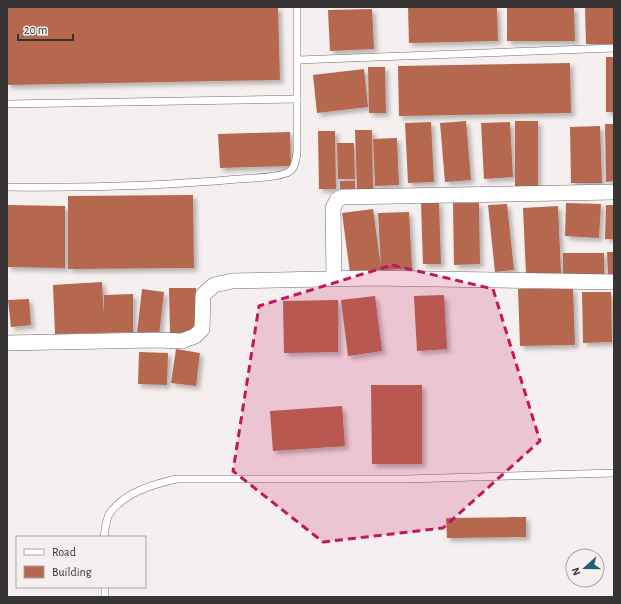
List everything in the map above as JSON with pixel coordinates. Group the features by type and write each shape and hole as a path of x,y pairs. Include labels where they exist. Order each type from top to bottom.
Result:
{"street":[{"path":"334,279 332,208 337,200 342,197 614,192"},
{"path":"7,343 155,340 182,341 195,336 202,330 203,295 214,285 232,281 372,278 614,282"}],"lane":[{"path":"7,187 80,188 156,186 286,173 291,171 295,163 297,153 298,60 296,7"},
{"path":"298,60 614,48"},
{"path":"7,104 297,100"},
{"path":"104,536 110,513 125,499 150,485 177,479 406,479 614,473"}],"highlighted area":[{"path":"392,265 493,289 540,441 443,528 323,542 233,471 259,306"}],"building":[{"path":"7,7 278,7 280,80 7,85"},
{"path":"408,7 497,7 498,41 409,43"},
{"path":"507,7 574,7 575,41 507,41"},
{"path":"585,7 614,7 614,44 586,44"},
{"path":"372,9 374,49 330,51 328,10"},
{"path":"606,57 614,57 614,112 606,112"},
{"path":"570,63 571,113 399,116 398,66"},
{"path":"368,67 385,67 386,113 369,113"},
{"path":"364,69 368,107 317,113 313,75"},
{"path":"466,121 471,180 445,182 440,123"},
{"path":"515,121 538,121 538,188 515,188"},
{"path":"431,122 434,182 408,183 405,123"},
{"path":"510,122 513,177 484,179 481,123"},
{"path":"605,124 614,124 614,181 606,182"},
{"path":"600,126 602,183 571,183 570,127"},
{"path":"355,130 372,130 373,189 357,190"},
{"path":"318,131 335,131 336,189 319,189"},
{"path":"290,132 291,166 220,168 218,134"},
{"path":"397,138 399,185 375,186 373,139"},
{"path":"337,143 354,143 355,179 338,179"},
{"path":"340,181 355,181 355,194 340,194"},
{"path":"193,195 194,268 68,269 68,196"},
{"path":"421,202 439,202 441,264 423,264"},
{"path":"453,203 479,203 480,264 454,265"},
{"path":"566,203 601,204 599,238 565,236"},
{"path":"507,204 514,270 495,272 488,205"},
{"path":"7,205 65,206 65,268 7,267"},
{"path":"606,205 614,205 614,239 605,239"},
{"path":"558,206 561,273 526,274 523,208"},
{"path":"373,209 381,267 378,213 409,212 412,268 350,273 342,213"},
{"path":"607,252 614,252 614,275 608,275"},
{"path":"563,253 604,253 604,276 563,276"},
{"path":"102,282 104,314 104,295 133,294 133,332 55,334 53,285"},
{"path":"169,288 196,288 196,333 170,334"},
{"path":"573,288 575,345 520,346 518,289"},
{"path":"142,289 164,292 159,336 137,333"},
{"path":"582,292 611,292 612,342 583,343"},
{"path":"444,295 447,349 417,351 414,296"},
{"path":"375,296 382,351 348,356 341,300"},
{"path":"29,299 31,325 11,327 8,300"},
{"path":"338,300 338,352 284,353 283,301"},
{"path":"176,349 200,353 196,386 171,383"},
{"path":"139,352 168,353 167,385 138,384"},
{"path":"371,385 422,385 422,464 372,464"},
{"path":"342,406 345,446 273,451 270,411"},
{"path":"526,517 526,537 447,538 446,518"}]}
